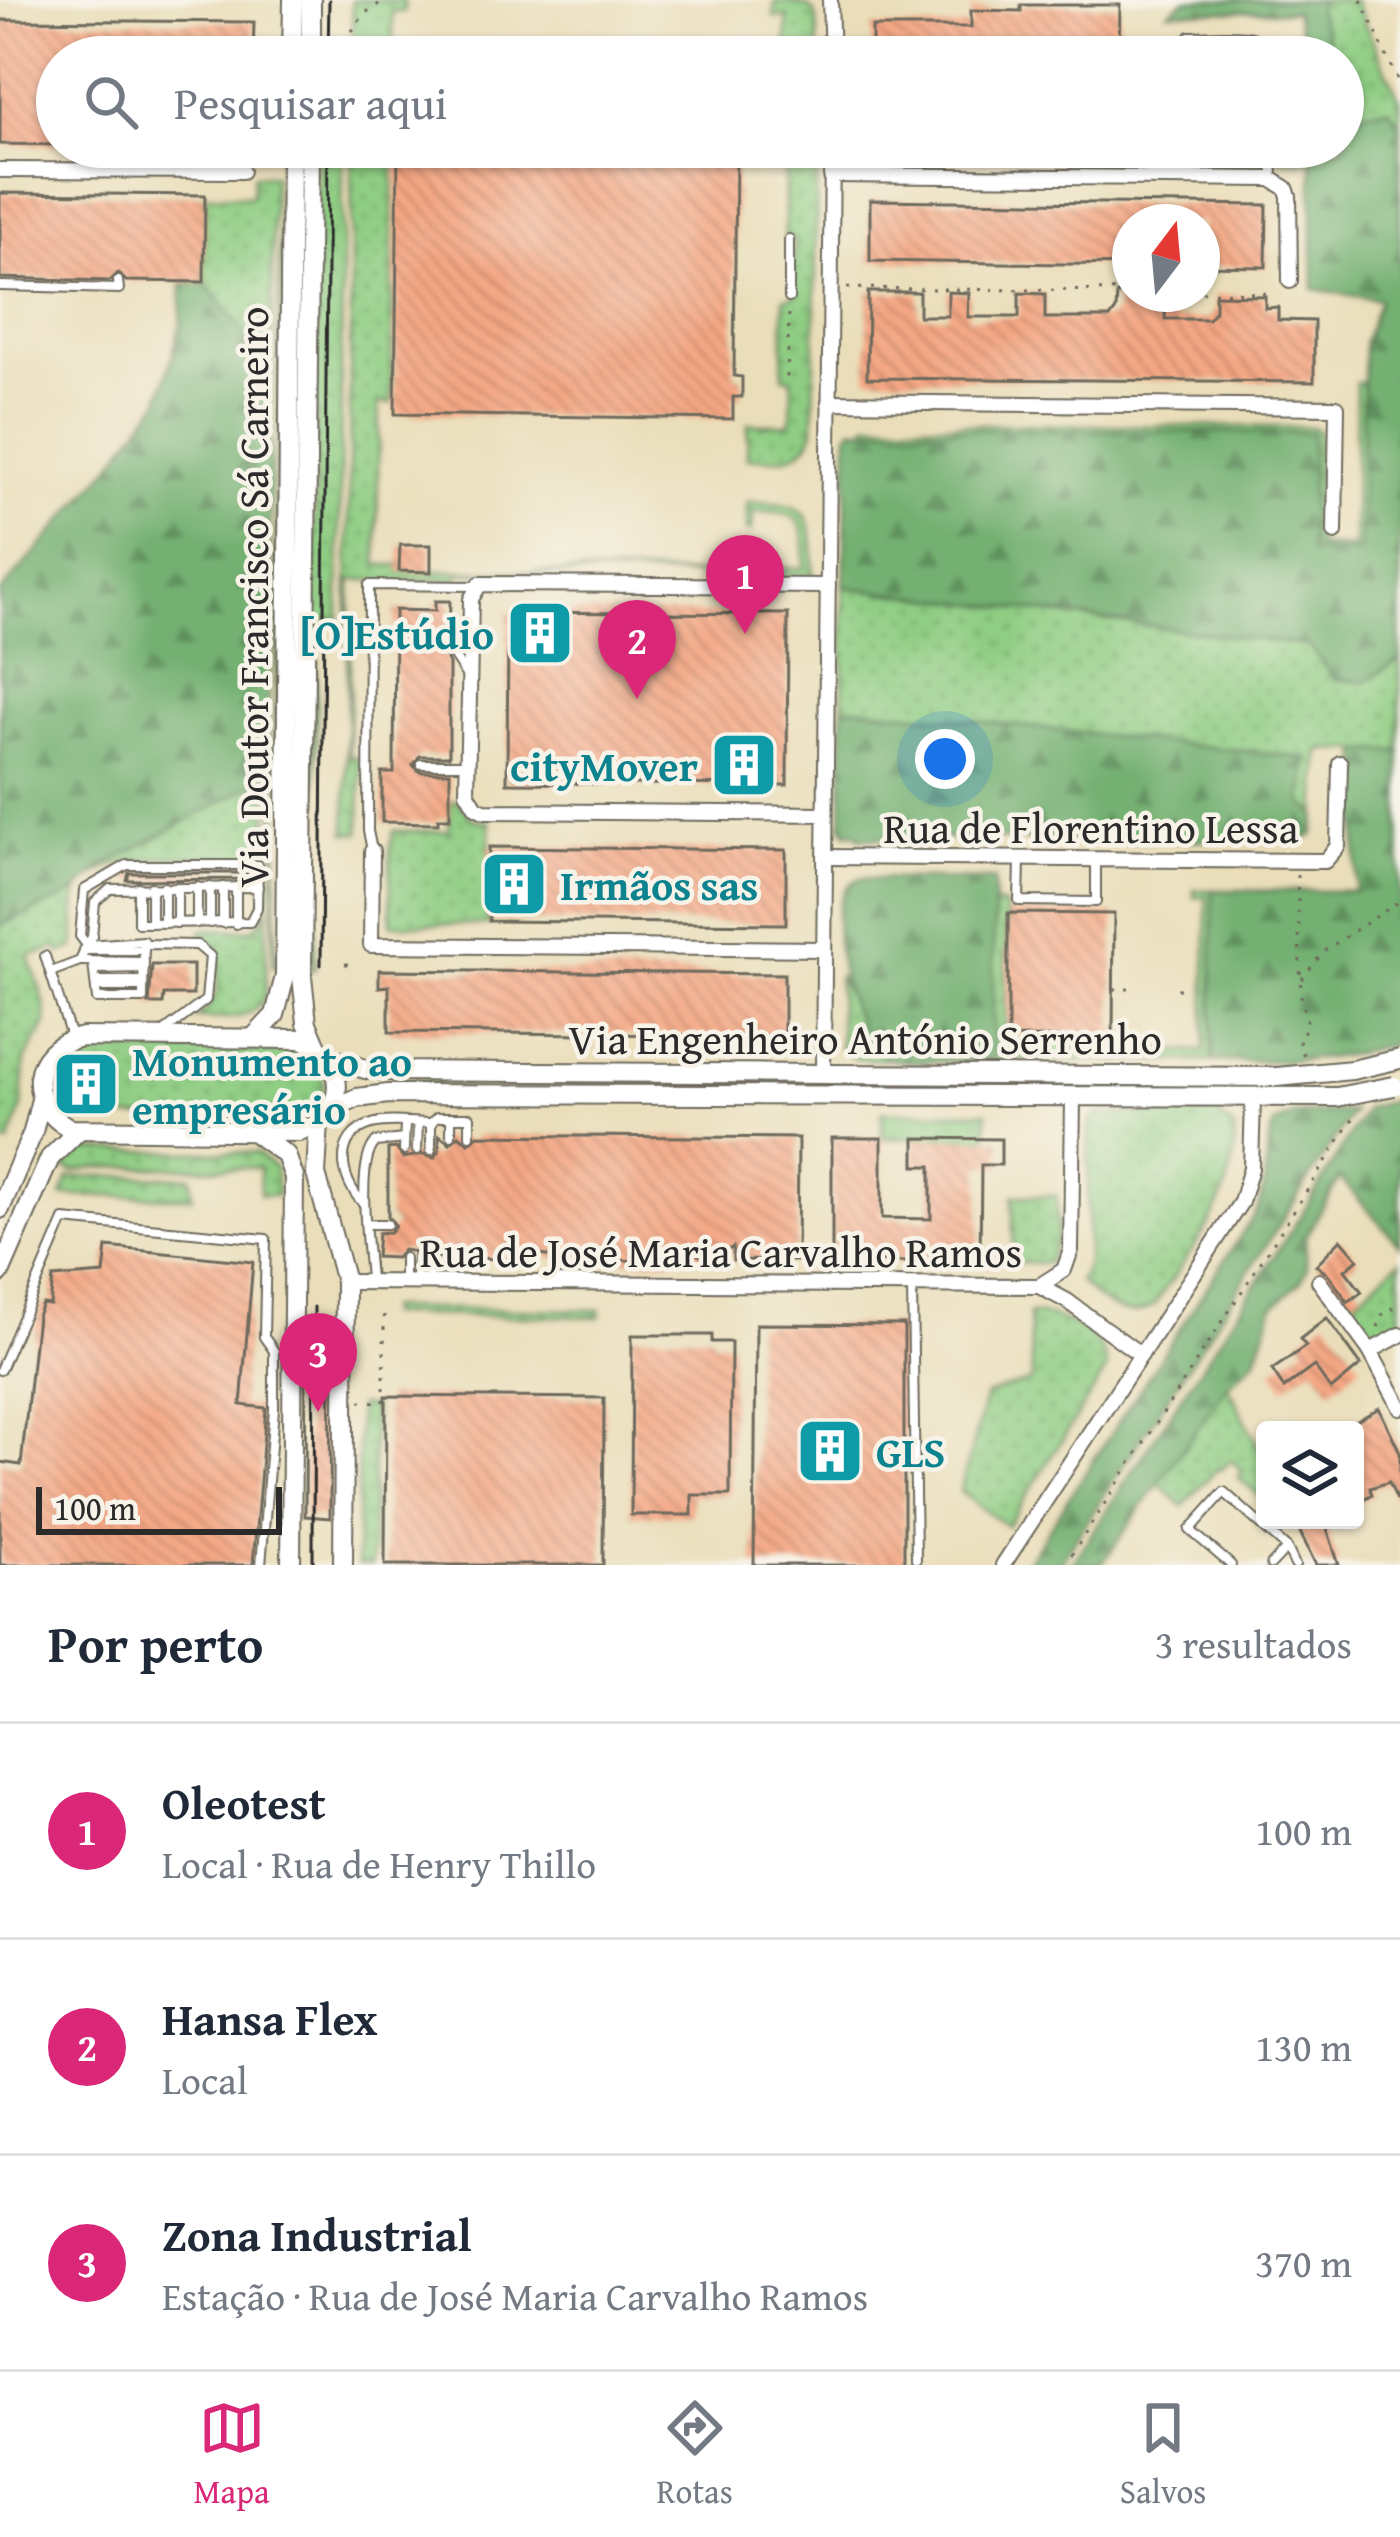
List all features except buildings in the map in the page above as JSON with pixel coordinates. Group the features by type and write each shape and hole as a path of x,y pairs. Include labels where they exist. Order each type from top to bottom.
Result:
{"main road":[{"path":"292,36 293,0"},
{"path":"311,0 311,36"},
{"name":"Via Doutor Francisco Sá Carneiro","path":"253,1038 274,1015 286,976 291,168"},
{"name":"Via Doutor Francisco Sá Carneiro","path":"310,168 302,976 307,1023 338,1086 325,1116 316,1174 345,1282 343,1565"},
{"name":"Via Engenheiro António Serrenho","path":"72,1039 294,1038 365,1069 389,1071 1277,1077 1352,1070 1400,1059"},
{"path":"0,1209 33,1132 43,1064 58,1045 72,1039"},
{"name":"Via Engenheiro António Serrenho","path":"79,1130 299,1132 357,1098 388,1094 1253,1100 1337,1097 1397,1085"},
{"path":"0,1274 50,1158 79,1130 61,1123 41,1100"},
{"path":"254,1132 286,1155 294,1178 291,1565"}],"street":[{"path":"830,0 831,36"},
{"path":"823,1073 831,168"},
{"path":"0,170 242,171"},
{"path":"831,175 1273,180 1289,196 1290,281"},
{"path":"829,402 1337,407 1336,532"},
{"path":"825,814 484,811 470,800 468,764 471,599 476,586 827,586"},
{"name":"Rua de Florentino Lessa","path":"825,857 1325,861 1338,846 1340,763"},
{"path":"372,851 371,945 824,949"},
{"name":"Rua de José Maria Carvalho Ramos","path":"345,1282 1039,1286 1064,1270 1071,1250 1073,1098"},
{"path":"1003,1565 1246,1190 1253,1100"},
{"path":"1319,1281 1375,1349 1400,1407"},
{"path":"1039,1286 1111,1330 1141,1355"},
{"path":"1375,1349 1400,1335"}],"lane":[{"path":"1273,168 1273,180"},
{"path":"789,239 789,298"},
{"path":"0,286 118,289 118,281"},
{"path":"372,851 368,831 369,585 476,586"},
{"path":"449,649 469,679"},
{"path":"421,764 468,764"},
{"path":"1020,859 1019,901 1076,902 1096,902 1096,860"},
{"path":"86,948 80,936 85,890 127,865 258,866 254,920 138,923 138,887"},
{"path":"151,887 151,923"},
{"path":"164,887 164,923"},
{"path":"177,887 177,923"},
{"path":"197,887 197,923"},
{"path":"210,887 210,923"},
{"path":"223,923 224,887"},
{"path":"236,887 236,923"},
{"path":"80,961 92,937 95,902 110,889 258,887"},
{"path":"86,948 103,941 144,941 143,999 98,999 93,966"},
{"path":"144,947 197,945 210,956 206,1000 157,1037"},
{"path":"45,956 72,1039"},
{"path":"51,972 80,961 93,966 144,965"},
{"path":"96,984 143,984"},
{"path":"430,1150 431,1123 437,1117 470,1117 470,1135"},
{"path":"451,1117 451,1135"},
{"path":"370,1282 363,1203 369,1147 381,1140 404,1144 405,1123"},
{"path":"418,1123 418,1150"},
{"path":"363,1203 348,1188 344,1160 354,1134 370,1125 431,1123"},
{"path":"0,1370 64,1220 266,1239 264,1337 274,1351 274,1409 260,1565"},
{"path":"366,1224 387,1224"},
{"path":"404,1258 416,1283"},
{"path":"416,1283 417,1258"},
{"path":"416,1283 430,1258"},
{"path":"912,1287 916,1559"},
{"path":"1231,1565 1190,1530 1224,1492 1286,1548 1295,1565"},
{"path":"1271,1565 1286,1548"}],"path":[{"path":"352,31 364,14 385,0"},
{"path":"1361,0 1400,85"},
{"path":"845,288 1112,291"},
{"path":"1220,292 1265,293"},
{"path":"788,377 789,298"},
{"path":"1296,861 1300,980 1307,1024 1299,1043 1306,1061"},
{"path":"1300,980 1324,951 1400,901"},
{"path":"1114,989 1132,989"},
{"path":"1177,989 1186,989"},
{"path":"1065,1565 1359,1109"},
{"path":"1375,1349 1382,1315 1400,1304"},
{"path":"358,1401 384,1402 384,1308"}],"green space":[{"path":"352,0 404,0 404,12 392,12 393,36 353,36"},
{"path":"1185,0 1322,0 1317,10 1326,36 1302,36 1294,11 1169,12"},
{"path":"1322,0 1354,0 1400,100 1400,125 1389,108 1364,111 1364,36 1326,36 1317,10"},
{"path":"775,2 810,8 818,36 787,36 787,17 774,17"},
{"path":"1389,108 1400,125 1400,660 1364,682 1334,679 1309,646 844,587 848,434 852,428 1312,433 1310,552 1360,552 1364,342 1379,300 1314,289 1312,168 1364,168 1364,111"},
{"path":"280,168 283,168 276,967"},
{"path":"318,168 343,168 339,619 318,620 315,969 311,970"},
{"path":"352,168 394,168 391,403 379,403 377,565 399,565 400,571 746,574 747,568 804,568 804,539 798,522 783,514 753,512 752,531 747,531 747,502 785,505 805,516 812,538 813,576 459,573 458,580 351,580 349,757 361,758 360,833 346,833"},
{"path":"785,168 817,168 814,429 804,448 788,457 747,458 748,424 791,424 792,378 783,377 784,298 793,297 794,240 785,239"},
{"path":"253,175 273,175 271,429 243,329 204,282 205,195 252,196"},
{"path":"182,282 204,282 243,329 271,429 268,776 102,867 72,894 0,926 0,593 110,467 160,400 181,324"},
{"path":"1356,383 1363,383 1361,553 1310,552 1311,433 867,429 867,423 1313,427 1319,432 1317,546 1354,548"},
{"path":"844,587 1310,646 1334,679 1364,682 1400,660 1400,751 1320,750 1317,816 1303,803 1307,758 843,706"},
{"path":"843,706 1308,758 1303,802 1317,816 1314,834 1301,841 859,838 842,827"},
{"path":"1359,751 1400,751 1400,1029 1393,1044 1326,1058 1212,1061 1213,890 1356,891"},
{"path":"268,776 266,994 260,1004 237,1017 196,1018 211,1004 218,979 219,949 202,936 202,929 252,930 263,919 260,861 162,858 108,868 91,877"},
{"path":"450,801 457,801 472,819 490,822 489,925 391,924 394,831 449,831"},
{"path":"862,878 994,880 993,1060 897,1061 874,1047 849,998 837,936 839,909 847,889"},
{"path":"86,881 76,897 74,948 61,953 58,947 29,956 45,1005 46,1024 25,1060 22,1108 9,1144 2,1141 0,1145 0,926 72,894"},
{"path":"1194,890 1213,890 1212,1061 993,1060 994,905 1004,905 1006,910 1005,1041 1118,1042 1119,1050 1205,1051 1207,898 1194,897"},
{"path":"838,975 874,1047 889,1059 856,1059 840,1048"},
{"path":"83,1050 294,1051 316,1064 324,1085 316,1105 294,1119 81,1117 59,1104 52,1082 63,1059"},
{"path":"394,1080 876,1083 876,1087 394,1084"},
{"path":"1400,1099 1400,1245 1340,1178 1305,1237 1307,1267 1301,1281 1274,1305 1256,1359 1228,1385 1101,1565 1071,1565 1366,1108"},
{"path":"1353,1111 1059,1565 1025,1565 1258,1209 1274,1125 1293,1115"},
{"path":"882,1112 987,1112 987,1139 882,1138"},
{"path":"1101,1114 1217,1114 1234,1129 1229,1177 1210,1221 1155,1304 1134,1313 1114,1309 1079,1282 1087,1264 1089,1129 1092,1119"},
{"path":"87,1150 257,1153 275,1168 277,1196 260,1195 259,1168 99,1167 74,1172 64,1168 74,1155"},
{"path":"191,1177 192,1197 62,1196 69,1178"},
{"path":"1013,1196 1057,1196 1057,1240 1047,1263 1009,1263 1009,1255 999,1255 1013,1251"},
{"path":"1400,1260 1400,1323 1370,1335 1349,1306"},
{"path":"387,1308 600,1310 600,1317 387,1315"},
{"path":"1029,1314 1079,1328 1098,1345 1107,1369 1007,1526 960,1492 986,1395 1032,1381"},
{"path":"1228,1385 1256,1442 1256,1493 1238,1477 1243,1471 1231,1460 1183,1506 1157,1482"},
{"path":"358,1406 373,1407 372,1565 357,1565"}],"tram line":[{"path":"328,36 329,0"},
{"path":"321,965 328,168"},
{"path":"313,1565 314,1307"}],"place":[{"name":"[O]Estúdio","path":"540,633"},
{"name":"Oleotest","path":"745,634"},
{"name":"Hansa Flex","path":"637,699"},
{"name":"cityMover","path":"744,765"},
{"name":"Irmãos sas","path":"514,884"},
{"name":"Monumento ao empresário","path":"86,1084"},
{"name":"Zona Industrial","path":"318,1412"},
{"name":"GLS","path":"830,1451"}]}
